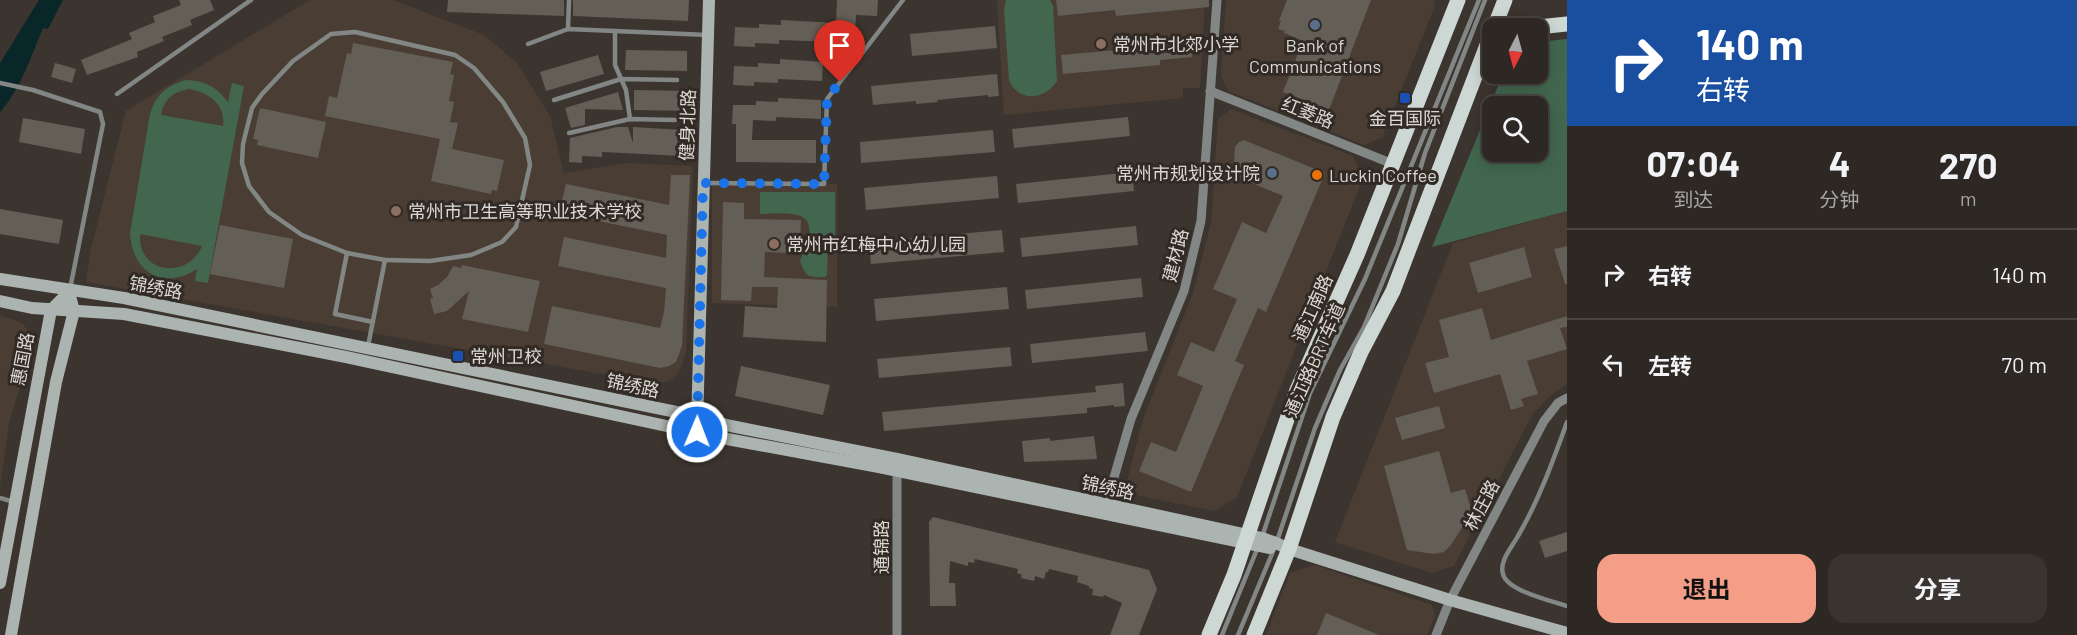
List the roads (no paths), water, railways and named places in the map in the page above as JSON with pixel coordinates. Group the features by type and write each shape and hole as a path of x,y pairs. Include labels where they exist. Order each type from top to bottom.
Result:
{"main road":[{"path":"1442,37 1444,0"},
{"name":"通江南路","path":"1209,635 1253,541 1297,390 1357,255 1458,0"},
{"path":"1498,18 1505,0"},
{"path":"1548,26 1567,24"},
{"path":"1254,635 1280,547 1333,417 1393,291 1482,68"}],"street":[{"name":"健身北路","path":"697,432 708,0"},
{"name":"建材路","path":"1106,505 1131,418 1184,291 1201,221 1217,0"},
{"name":"红菱路","path":"1210,92 1393,164"},
{"name":"锦绣路","path":"0,279 69,292 124,298 368,348 697,417 897,465 1280,547 1450,600 1567,633"},
{"path":"51,310 69,292"},
{"path":"11,635 56,382 74,311 69,292"},
{"name":"锦绣路","path":"0,302 51,310 124,314 346,357 783,450 897,465 1106,505 1253,541"},
{"name":"惠国路","path":"0,583 51,310"},
{"name":"林庄路","path":"1436,635 1450,600 1544,421 1558,403 1567,398"},
{"name":"通锦路","path":"897,465 897,635"}],"lane":[{"path":"117,94 251,0"},
{"path":"568,29 569,0"},
{"path":"703,183 824,184 827,99 903,0"},
{"name":"通江路BRT车道","path":"1222,635 1253,541 1310,393 1365,279 1479,0"},
{"name":"通江路BRT车道","path":"1238,635 1280,547 1316,428 1340,370 1364,327 1398,244 1425,153 1485,0"},
{"path":"528,44 568,29 708,35"},
{"path":"615,31 615,65 626,90 630,118"},
{"path":"355,32 455,55 474,68 503,102 525,138 530,165 516,227 502,242 471,255 430,261 385,260 347,253 302,235 269,212 249,186 242,162 243,144 252,108 262,94 293,62 332,34 355,32"},
{"path":"554,100 621,79 677,80"},
{"path":"0,83 100,112 104,124 69,292"},
{"path":"569,133 630,118 675,120"},
{"path":"347,253 335,314 373,321"},
{"path":"368,348 385,260"},
{"path":"1567,422 1546,478 1525,524 1503,562 1503,575 1508,582 1521,591 1567,606"},
{"path":"0,498 14,502"}],"water":[{"path":"39,0 63,0 48,29 43,28 20,83 0,112 0,63"}],"place":[{"name":"Bank of Communications","path":"1315,25"},
{"name":"常州市北郊小学","path":"1101,44"},
{"name":"金百国际","path":"1405,98"},
{"name":"常州市规划设计院","path":"1272,173"},
{"name":"Luckin Coffee","path":"1317,175"},
{"name":"常州市卫生高等职业技术学校","path":"396,211"},
{"name":"常州市红梅中心幼儿园","path":"774,244"},
{"name":"常州卫校","path":"458,356"}]}
